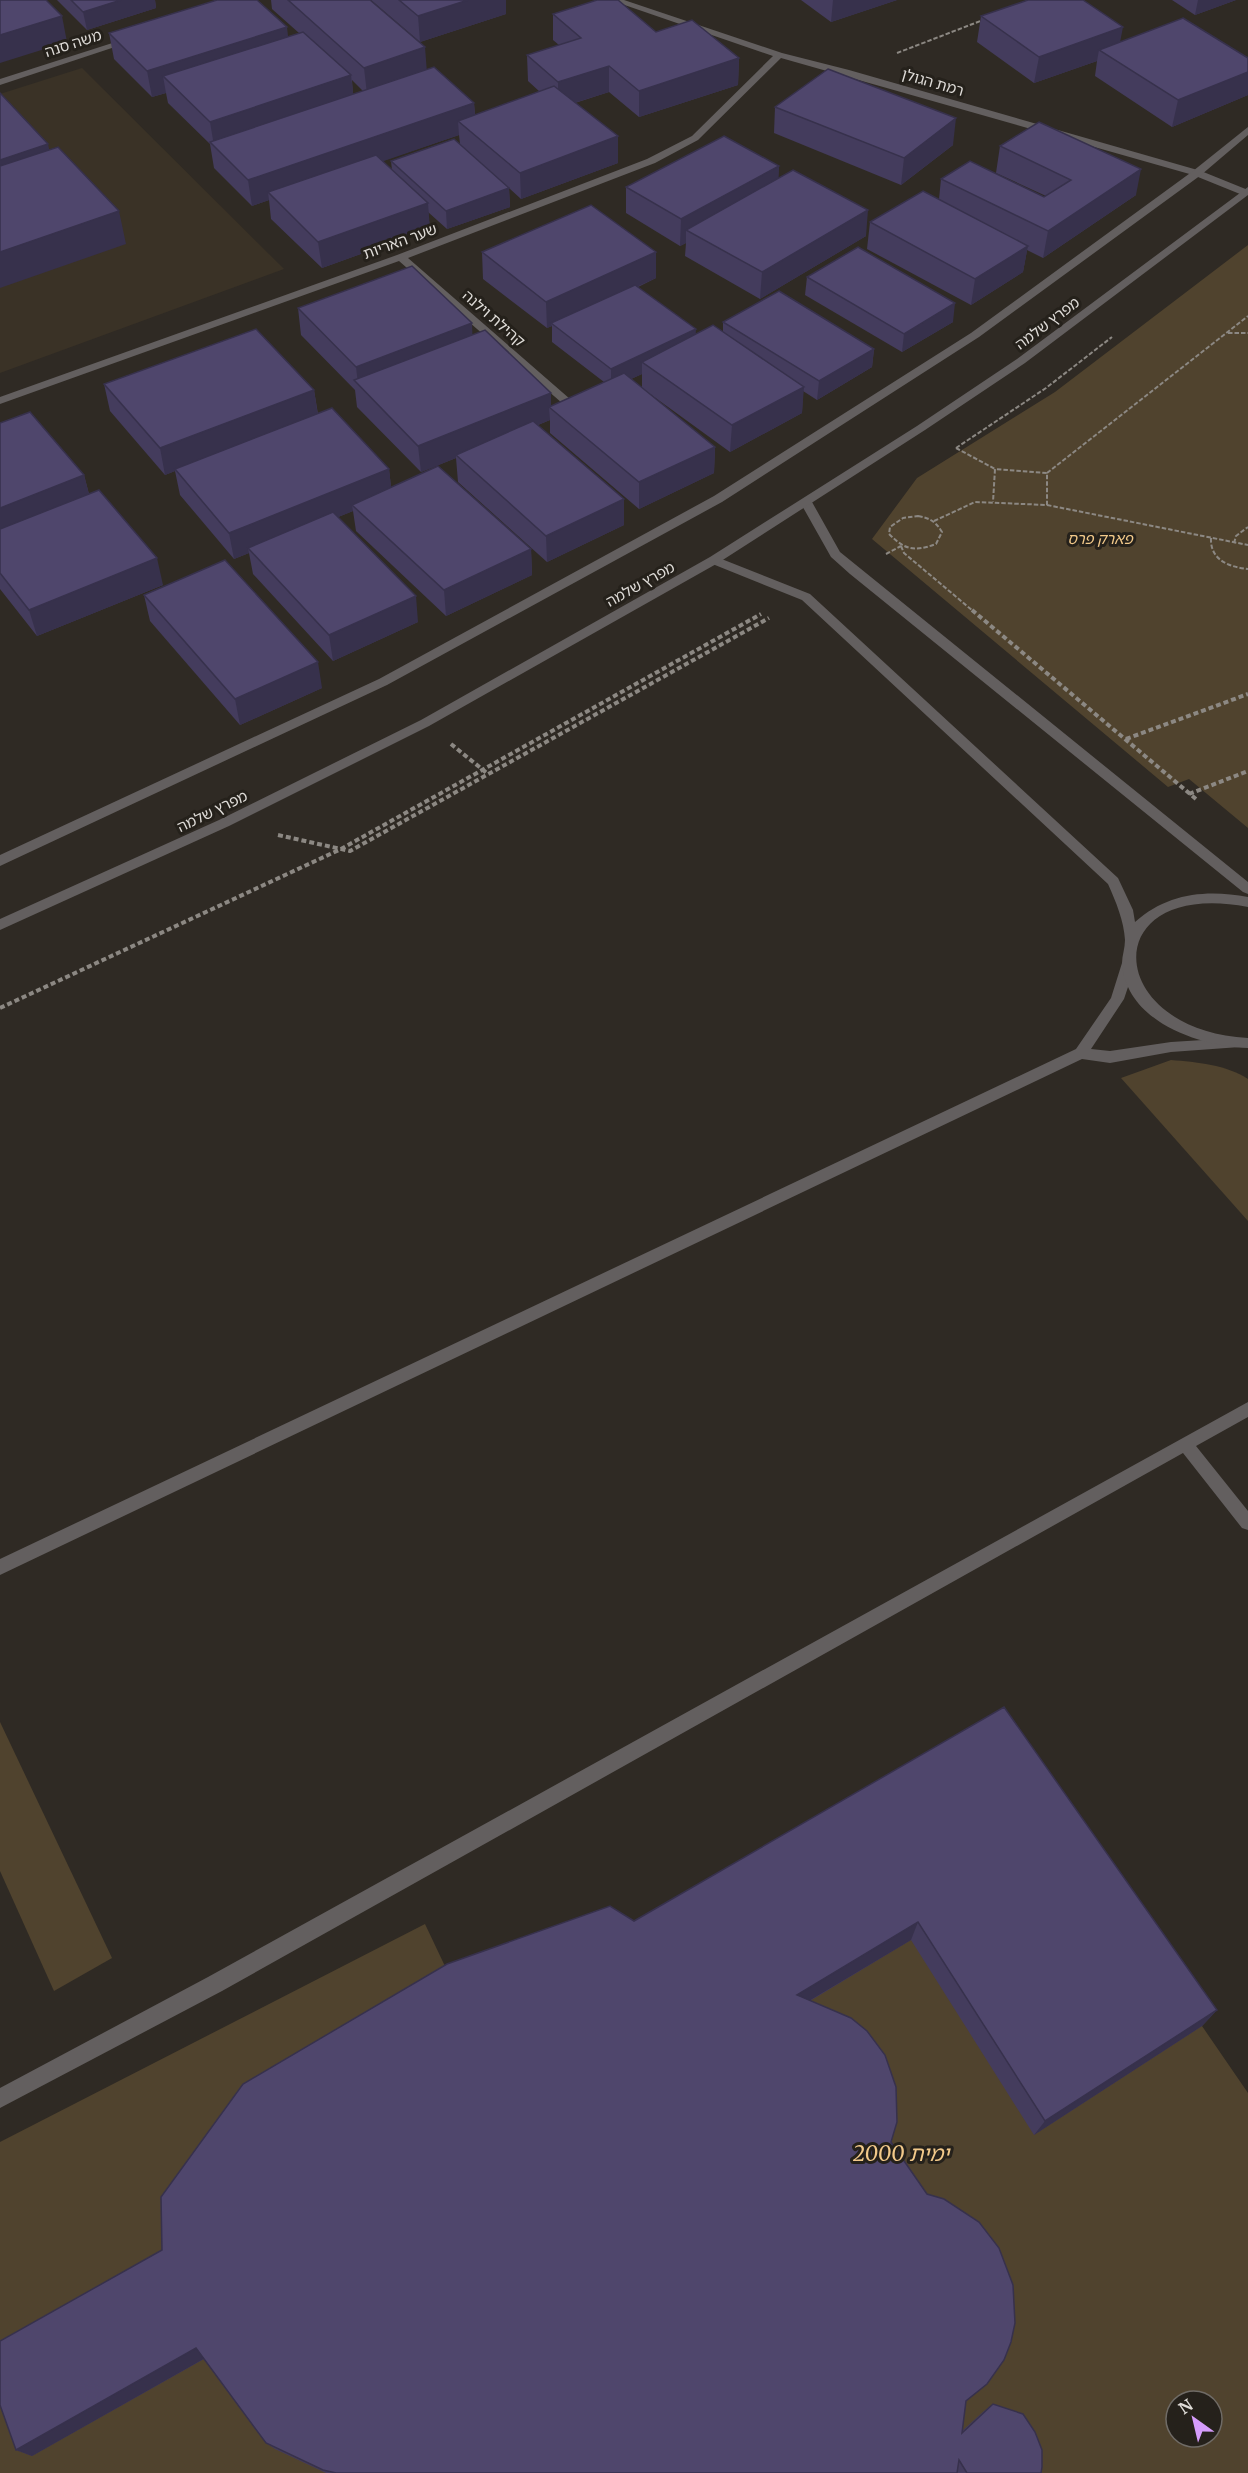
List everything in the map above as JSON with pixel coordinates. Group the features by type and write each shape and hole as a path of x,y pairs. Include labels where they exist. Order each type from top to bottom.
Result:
{"street":[{"name":"רמת הגולן","path":"615,0 779,55 846,72 1197,173 1246,191"},
{"name":"משה סנה","path":"0,82 146,36"},
{"name":"שער האריות","path":"0,401 401,257 651,161 695,138 779,55"},
{"name":"מפרץ שלמה","path":"0,861 383,682 718,499 975,335 1197,173 1248,130"},
{"name":"מפרץ שלמה","path":"0,925 224,823 425,723 714,560 921,428 1021,361 1246,191"},
{"name":"קהילת וילנה","path":"401,257 566,401"},
{"path":"806,502 835,554 854,571 1248,889"},
{"path":"0,1567 1081,1053 1117,999 1129,963 1132,943 1126,910 1113,881 806,597 714,560"},
{"path":"1132,943 1142,925 1158,910 1179,901 1205,897 1232,898 1248,902"},
{"path":"1129,963 1136,986 1152,1008 1175,1025 1204,1038 1242,1043"},
{"path":"1081,1053 1110,1057 1171,1047 1242,1043"},
{"path":"0,2098 215,1984 1248,1409"},
{"path":"1185,1444 1248,1523"}],"path":[{"path":"846,72 991,17"},
{"path":"921,428 995,469 1047,473 1248,316"},
{"path":"1228,333 1248,333"},
{"path":"993,502 995,469"},
{"path":"1047,473 1047,505"},
{"path":"934,521 975,502 1047,505 1248,545"},
{"path":"901,546 920,549 936,544 941,539 940,526 934,521 914,516 896,521 890,527 890,534 904,553 1198,801"},
{"path":"1234,543 1236,536 1248,527"},
{"path":"1211,538 1212,552 1218,559 1238,568 1248,569"},
{"path":"0,1008 341,849 784,602 806,597"},
{"path":"224,823 350,851 806,597"},
{"path":"1126,739 1248,694"},
{"path":"425,723 488,774"},
{"path":"1189,794 1248,771"}],"shaded area":[{"path":"82,68 284,269 0,373 0,94"}],"green space":[{"name":"פארק פרס","path":"1248,245 1248,828 1189,779 1168,787 872,539 917,478 1055,392"},
{"path":"1171,1060 1221,1067 1248,1079 1248,1221 1121,1078"},
{"path":"0,1722 112,1958 54,1991 0,1871"},
{"name":"ימית 2000","path":"835,1821 1202,2026 1248,2093 1248,2473 0,2473 0,2142 425,1924 452,1981 633,1939"}],"building":[{"path":"0,0 46,0 62,16 0,35"},
{"path":"71,0 121,0 83,12"},
{"path":"217,0 257,0 287,27 147,71 109,33"},
{"path":"288,0 370,0 425,47 364,68"},
{"path":"399,0 468,0 418,16"},
{"path":"597,0 618,0 656,32 692,20 739,58 639,91 609,66 558,82 527,55 581,38 553,14"},
{"path":"1028,0 1083,0 1123,27 1039,57 981,16"},
{"path":"1183,18 1248,58 1248,72 1178,100 1099,50"},
{"path":"303,32 351,75 210,122 163,76"},
{"path":"434,67 474,103 248,180 210,142"},
{"path":"828,69 956,118 904,158 775,107"},
{"path":"554,86 618,136 520,173 458,121"},
{"path":"0,93 48,144 0,160"},
{"path":"1039,122 1141,169 1048,231 941,179 970,161 1044,197 1071,180 1000,146"},
{"path":"724,136 779,166 681,219 626,187"},
{"path":"454,139 509,188 446,211 391,161"},
{"path":"58,147 119,211 0,252 0,166"},
{"path":"376,155 428,203 318,242 268,192"},
{"path":"793,170 868,210 762,272 686,230"},
{"path":"923,191 1028,246 975,279 870,222"},
{"path":"591,205 656,252 546,302 482,252"},
{"path":"858,247 955,303 904,334 807,277"},
{"path":"412,266 472,323 356,367 298,308"},
{"path":"635,285 696,329 611,369 551,323"},
{"path":"779,291 874,349 819,381 723,322"},
{"path":"713,325 804,387 732,425 642,362"},
{"path":"256,329 314,390 160,448 104,384"},
{"path":"485,330 551,393 418,446 354,380"},
{"path":"624,373 715,447 639,482 549,407"},
{"path":"332,408 389,469 229,533 175,469"},
{"path":"30,412 84,475 0,508 0,423"},
{"path":"533,421 624,499 546,536 456,455"},
{"path":"438,466 531,549 444,590 352,505"},
{"path":"99,490 157,558 29,610 0,573 0,529"},
{"path":"333,512 416,596 329,635 248,548"},
{"path":"225,560 318,662 235,699 144,595"},
{"name":"ימית 2000","path":"1004,1707 1217,2010 1045,2121 918,1922 797,1995 851,2018 867,2031 885,2055 896,2087 897,2122 891,2142 927,2194 944,2199 979,2222 999,2248 1013,2285 1015,2323 1004,2360 987,2384 966,2401 962,2433 993,2404 1023,2414 1035,2432 1042,2450 1041,2473 967,2473 959,2460 957,2473 336,2473 323,2470 266,2443 196,2348 16,2450 0,2405 0,2341 162,2250 161,2197 243,2084 447,1964 610,1906 634,1921"}]}
